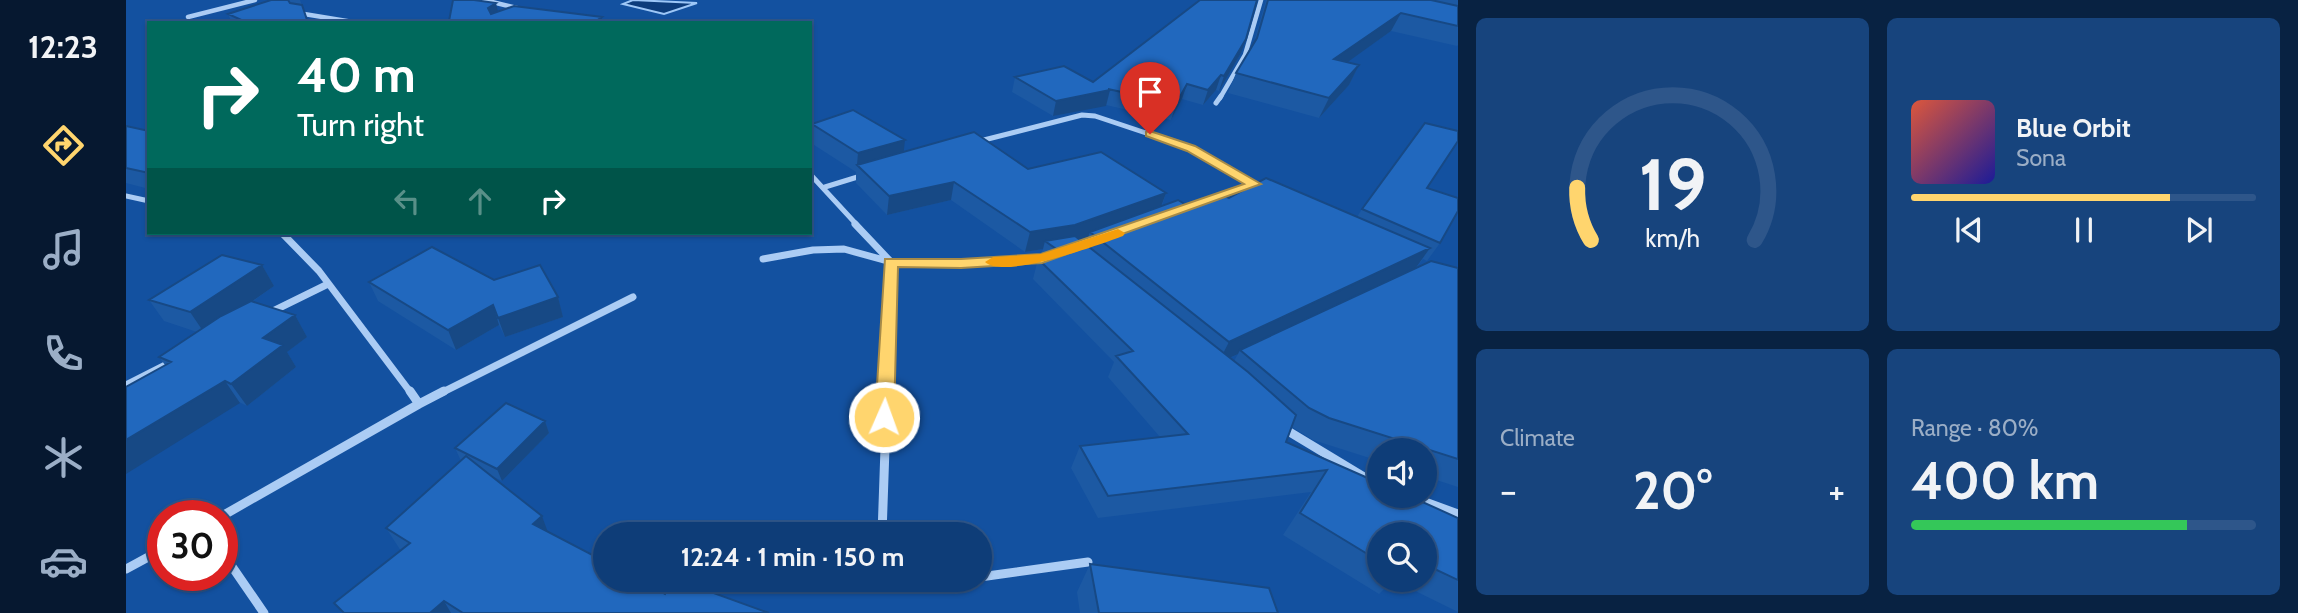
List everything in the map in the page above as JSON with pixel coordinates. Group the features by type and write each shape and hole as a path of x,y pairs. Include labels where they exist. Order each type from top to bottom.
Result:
{"street":[{"path":"188,17 255,0"},
{"path":"484,0 526,10 516,14"},
{"path":"1216,103 1234,81 1252,37 1255,13 1261,0"},
{"path":"298,13 347,21"},
{"path":"969,144 1082,115 1095,116 1191,148 1266,190"},
{"path":"825,187 877,172"},
{"path":"812,176 825,187 870,243 891,262 881,522"},
{"path":"1202,203 1255,184"},
{"path":"126,195 147,200"},
{"path":"284,235 328,284 419,404"},
{"path":"762,259 813,250 844,249 891,262 961,264 1052,256"},
{"path":"257,320 328,284"},
{"path":"238,507 419,404 633,297"},
{"path":"126,385 186,355"},
{"path":"1280,425 1290,435 1367,479"},
{"path":"1437,506 1458,513"},
{"path":"126,569 147,558"},
{"path":"992,575 1088,562"},
{"path":"238,575 264,613"}],"water":[{"path":"633,0 697,3 664,14 623,4"}],"building":[{"path":"271,0 288,0 290,3 302,5 307,21 244,21 228,14"},
{"path":"453,0 496,3 488,8 491,14 514,6 602,17 596,21 449,21"},
{"path":"1200,0 1257,0 1246,39 1224,76 1221,75 1208,90 1187,84 1176,104 1108,89 1110,90 1056,101 1015,77 1064,66 1093,82"},
{"path":"1268,0 1431,0 1458,6 1458,26 1401,13 1334,59 1359,65 1329,98 1236,73 1257,38"},
{"path":"853,110 905,140 858,153 812,124"},
{"path":"1425,123 1458,131 1458,141 1427,188 1458,198 1458,211 1440,243 1362,209"},
{"path":"126,126 147,131 147,173 126,168"},
{"path":"974,132 1028,169 1101,152 1166,193 1075,225 1030,232 954,182 889,196 857,165"},
{"path":"1266,178 1430,248 1229,342 1090,232 1178,200 1188,206 1220,194 1229,198"},
{"path":"1075,236 1248,372 1296,415 1286,442 1367,478 1367,508 1436,508 1458,518 1458,580 1437,570 1437,522 1367,522 1367,554 1300,513 1327,470 1108,496 1080,446 1188,434 1116,356 1133,351 1038,259 1062,253 1045,241"},
{"path":"432,247 494,280 540,265 558,297 498,318 493,305 448,330 369,282"},
{"path":"222,255 262,265 190,312 149,300"},
{"path":"1431,261 1458,268 1458,459 1437,452 1437,438 1392,438 1329,418 1309,408 1240,350"},
{"path":"251,301 295,315 263,338 283,345 231,384 225,381 126,440 126,387 171,362 159,357 221,316"},
{"path":"506,403 545,421 497,469 455,448"},
{"path":"466,456 542,516 533,524 593,555 593,592 711,592 769,613 463,613 444,601 430,613 344,613 334,603 410,543 386,528"},
{"path":"1090,564 1269,588 1278,613 1099,613"}],"slow traffic":[{"path":"993,262 1042,259 1118,233"}],"route":[{"path":"884,417 891,262 961,264 1042,259 1255,184 1191,148 1150,134"}]}
